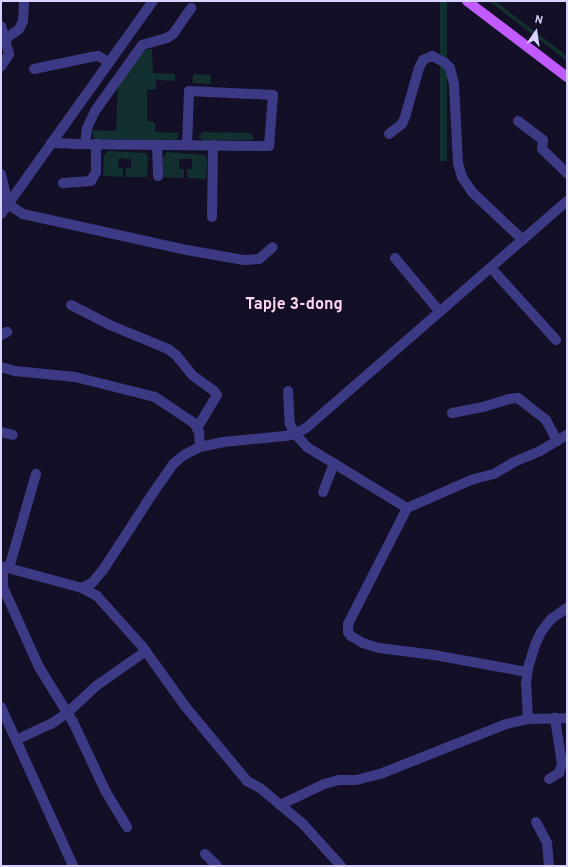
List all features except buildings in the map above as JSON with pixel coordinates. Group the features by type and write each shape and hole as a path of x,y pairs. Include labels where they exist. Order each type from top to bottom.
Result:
{"main road":[{"path":"468,1 567,77"}],"street":[{"path":"4,40 20,29 23,21 24,1"},
{"path":"1,214 153,1"},
{"path":"85,144 86,128 95,111 142,45 167,38 173,34 191,8"},
{"path":"1,26 9,54 1,66"},
{"path":"34,69 98,56 109,62"},
{"path":"389,134 402,124 419,68 423,60 432,56 444,62 450,68 454,84 458,162 462,178 472,192 523,240"},
{"path":"51,143 157,145 270,146 273,95 189,91 187,145"},
{"path":"518,121 543,140 542,149 567,173"},
{"path":"63,183 92,181 96,172 96,144"},
{"path":"157,145 158,176"},
{"path":"212,217 213,145"},
{"path":"1,174 8,204 23,214 187,250 244,260 259,259 273,247"},
{"path":"82,588 92,584 103,570 173,464 184,455 200,447 223,442 295,434 306,428 567,201"},
{"path":"395,258 440,312"},
{"path":"491,268 556,340"},
{"path":"71,305 110,325 168,349 176,355 192,375 214,391 217,395 196,428"},
{"path":"1,367 15,371 75,377 140,392 155,397 174,408 194,423 199,432 200,447"},
{"path":"288,391 290,424 295,434 307,447 407,508"},
{"path":"452,413 484,407 509,398 518,398 546,420 556,441"},
{"path":"1,432 13,435"},
{"path":"527,672 434,655 379,648 363,643 348,632 351,616 407,508 471,480 494,474 567,435"},
{"path":"322,492 334,463"},
{"path":"36,474 5,567 3,587 39,667 79,734 106,792 127,827"},
{"path":"5,567 82,588 97,596 110,608 146,652 185,706 247,781 260,788 303,824 341,866"},
{"path":"528,719 527,672 535,645 541,632 551,619 567,608"},
{"path":"16,740 51,724 66,714 96,686 146,652"},
{"path":"1,707 71,866"},
{"path":"549,779 559,773 562,764 555,718"},
{"path":"280,805 324,784 339,780 356,780 380,774 506,724 528,719 567,718"},
{"path":"536,822 546,843 549,866"},
{"path":"205,854 217,866"}],"green space":[{"path":"440,1 447,1 447,161 440,161"},
{"path":"489,1 495,1 567,56 567,61"},
{"path":"152,49 153,73 175,74 175,81 158,80 156,82 156,89 147,90 147,120 155,123 155,132 179,133 177,140 96,139 93,137 92,130 116,131 118,85 143,51"},
{"path":"193,74 211,75 211,84 193,83"},
{"path":"203,132 251,133 254,138 251,140 203,140 199,137"},
{"path":"108,151 146,153 148,158 147,177 126,177 126,168 131,168 131,159 119,158 118,168 123,168 123,177 103,176 104,156"},
{"path":"167,152 205,155 207,159 206,179 187,178 187,169 192,169 192,159 179,159 179,169 184,169 184,178 162,177 163,158"}],"district":[{"name":"Tapje 3-dong","path":"294,305"}]}
